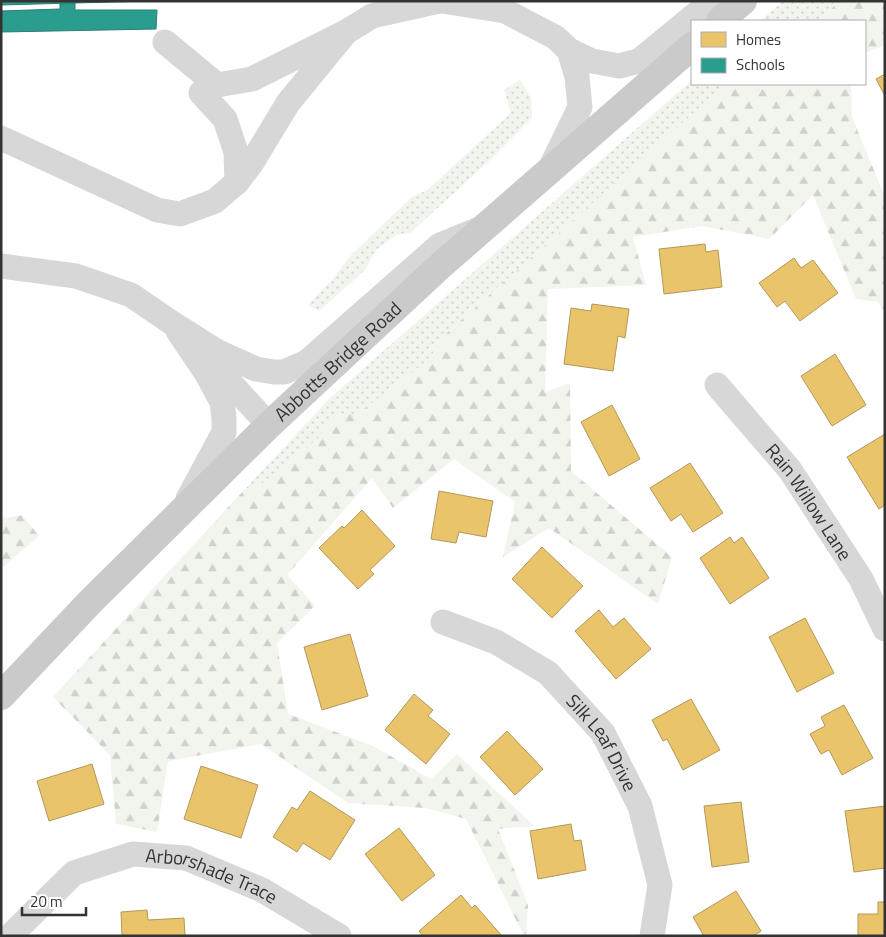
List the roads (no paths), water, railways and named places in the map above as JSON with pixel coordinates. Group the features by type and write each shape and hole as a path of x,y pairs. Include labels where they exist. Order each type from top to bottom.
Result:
{"main road":[{"path":"721,20 743,1"},
{"name":"Abbotts Bridge Road","path":"1,696 90,602 269,425 439,267 691,47"}],"street":[{"path":"1,138 157,210 180,214 215,201 236,182 251,164 288,103 368,8 440,1 505,11 555,37 569,50 592,61 619,66 639,61 712,1"},
{"path":"165,42 217,85 252,80 346,32"},
{"path":"549,170 580,107 577,77 569,50"},
{"path":"201,93 226,119 236,152 236,182"},
{"path":"1,266 76,276 131,295 218,352 256,369 284,372 307,362 440,244 486,226"},
{"path":"172,323 210,360 269,425"},
{"path":"172,323 207,374 222,402 224,418 224,432 182,511"},
{"name":"Rain Willow Lane","path":"717,385 790,470 861,579 885,629"},
{"name":"Silk Leaf Drive","path":"443,622 496,642 548,672 603,733 640,806 660,885 652,936"},
{"name":"Arborshade Trace","path":"10,936 74,873 133,854 186,858 262,890 339,936"}]}
